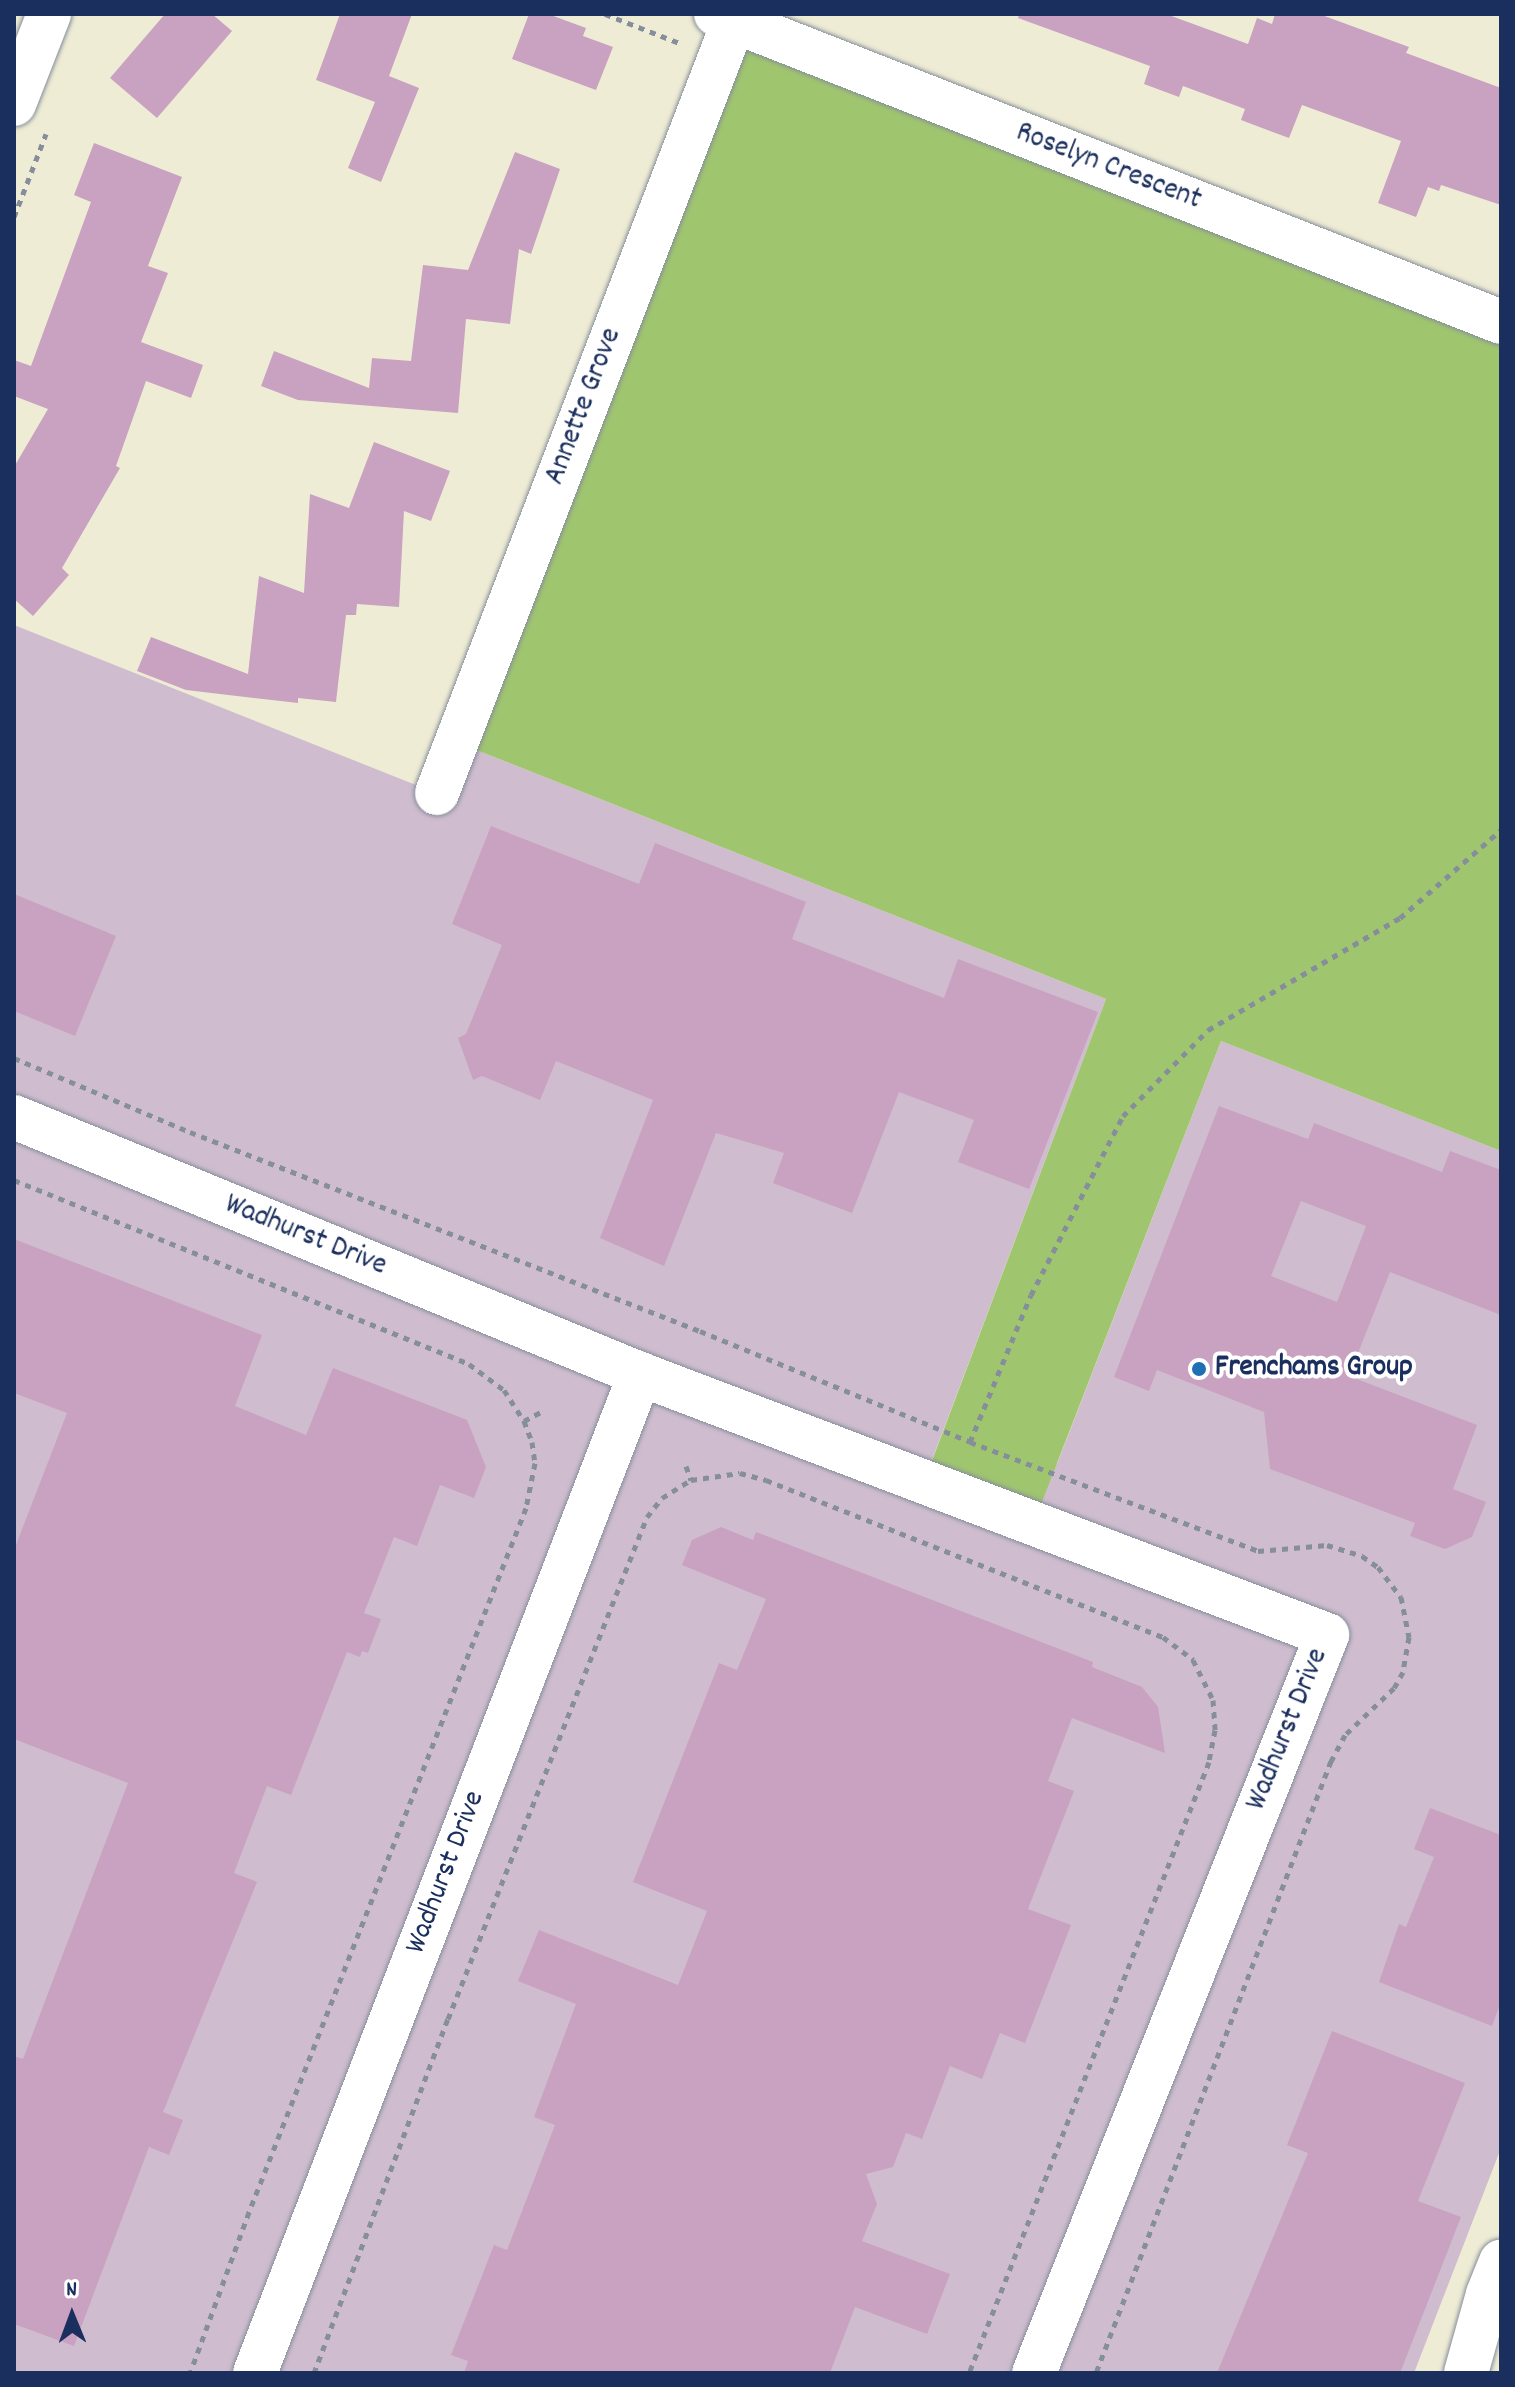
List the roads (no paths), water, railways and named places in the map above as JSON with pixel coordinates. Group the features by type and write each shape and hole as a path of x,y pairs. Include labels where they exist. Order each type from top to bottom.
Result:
{"street":[{"path":"14,104 49,14"},
{"name":"Roselyn Crescent","path":"725,18 1501,322"},
{"name":"Annette Grove","path":"437,793 725,18"},
{"name":"Wadhurst Drive","path":"14,1117 640,1374 1327,1635 1034,2373"},
{"name":"Wadhurst Drive","path":"255,2373 640,1374"},
{"path":"1466,2373 1488,2294 1501,2262"}],"place":[{"name":"Frenchams Group","path":"1199,1369"}]}
